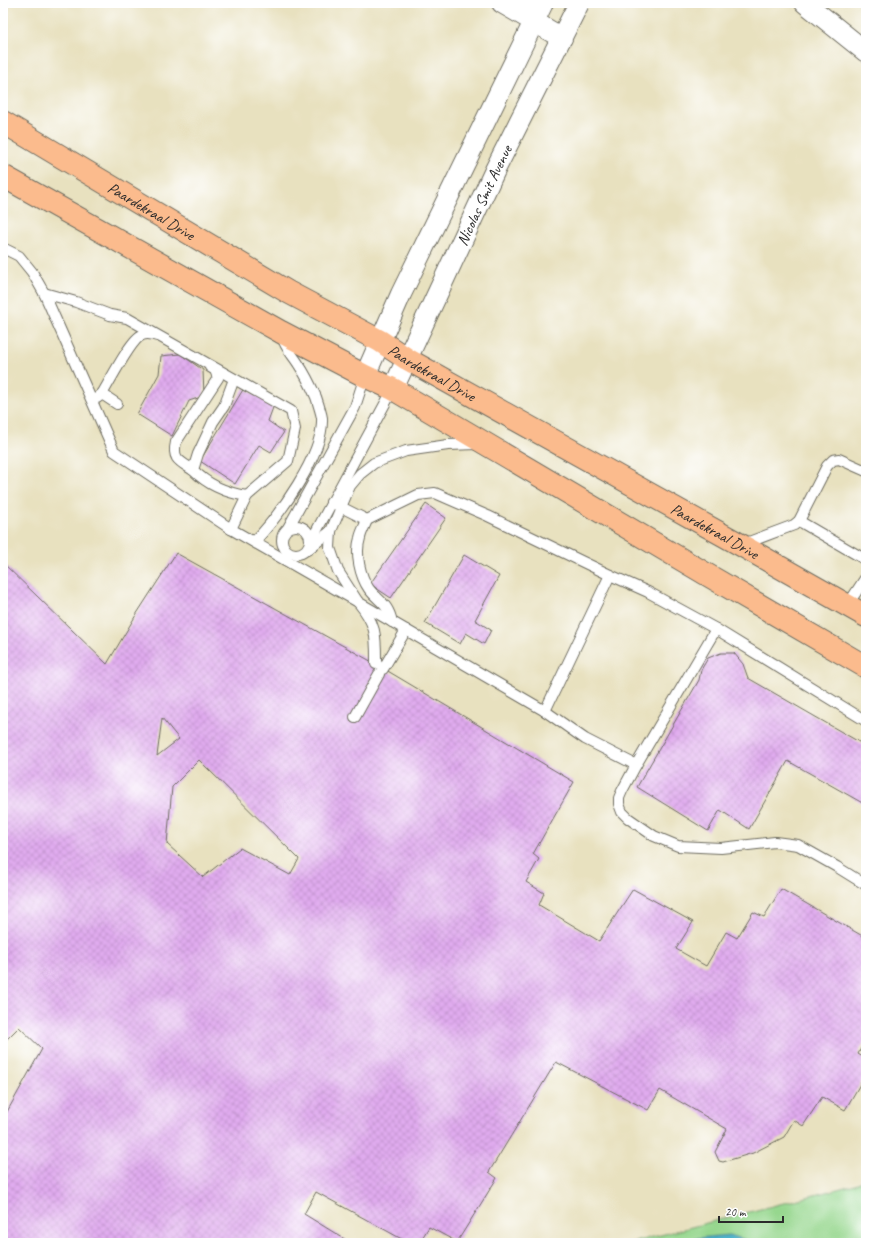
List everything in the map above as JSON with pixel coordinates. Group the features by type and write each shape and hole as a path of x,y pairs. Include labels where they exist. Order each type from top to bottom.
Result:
{"main road":[{"name":"Paardekraal Drive","path":"3,122 288,292 380,341 407,359 866,616"},
{"path":"3,176 281,332 393,389 866,667"}],"street":[{"path":"502,3 562,38"},
{"name":"Nicolas Smit Avenue","path":"365,376 380,341 543,3"},
{"name":"Nicolas Smit Avenue","path":"393,389 496,168 579,3"},
{"path":"805,3 866,52"}],"lane":[{"path":"3,248 19,256 32,272 44,293 114,451 231,529 254,542 286,555 358,602 545,711 585,739 636,765"},
{"path":"44,293 76,302 110,315 127,318 140,324 291,411 295,429 288,461 247,496 231,529"},
{"path":"254,542 278,515 309,465 319,437 322,418 317,400 308,380 284,343 281,332"},
{"path":"92,402 102,394 132,343 140,335 148,333 158,336 215,370 218,378 176,442 174,450 175,456 180,462 193,470 201,478 228,492 247,496"},
{"path":"286,555 282,540 283,534 288,528 354,407 365,376"},
{"path":"193,470 198,454 213,422 224,406 234,379"},
{"path":"302,553 307,550 331,502 393,389"},
{"path":"102,394 116,404"},
{"path":"380,669 374,628 366,612 338,571 330,548 331,531 350,486 360,474 374,463 388,456 424,448 484,443"},
{"path":"741,545 794,525 799,521 827,466 833,460 839,458 866,471"},
{"path":"392,622 387,608 370,590 363,577 358,548 360,537 367,520 418,495 435,493 488,516 648,592 716,629 866,721"},
{"path":"331,502 367,520"},
{"path":"799,521 866,560"},
{"path":"288,528 293,526 302,526 309,534 311,541"},
{"path":"286,555 302,553 315,545 331,531"},
{"path":"545,711 610,575"},
{"path":"848,606 866,577"},
{"path":"716,629 622,791 619,804 622,812 654,836 678,846 721,848 775,842 798,845 866,885"},
{"path":"355,717 380,669 406,630"}],"green space":[{"path":"866,1180 866,1243 630,1243 849,1186"}],"water":[{"path":"729,1235 756,1243 680,1243 698,1238"}],"building":[{"path":"180,354 203,370 204,396 189,401 172,436 137,414 159,374 161,356"},
{"path":"244,388 274,405 268,421 284,432 271,452 259,445 235,484 200,461"},
{"path":"426,504 446,518 391,598 370,584"},
{"path":"176,553 376,664 574,782 533,854 539,859 526,882 544,893 539,905 599,941 633,889 693,922 676,949 706,966 726,932 737,938 753,912 764,917 781,889 866,938 866,1039 858,1054 866,1059 866,1074 845,1110 822,1097 803,1126 794,1120 784,1137 753,1153 723,1162 719,1161 715,1152 727,1129 660,1090 648,1110 556,1062 489,1172 497,1178 457,1242 429,1227 419,1243 409,1243 316,1192 304,1214 351,1243 3,1243 3,1119 42,1049 19,1027 3,1043 3,563 107,664 136,615","holes":["162,718 179,739 157,756","199,760 299,859 290,875 240,848 203,877 167,844 172,787"]},
{"path":"464,555 499,576 475,620 491,630 484,644 466,633 460,644 425,623"},
{"path":"721,653 734,653 743,664 748,678 866,746 866,805 788,761 749,829 720,810 708,831 637,787 699,680 701,670 708,658"}]}
